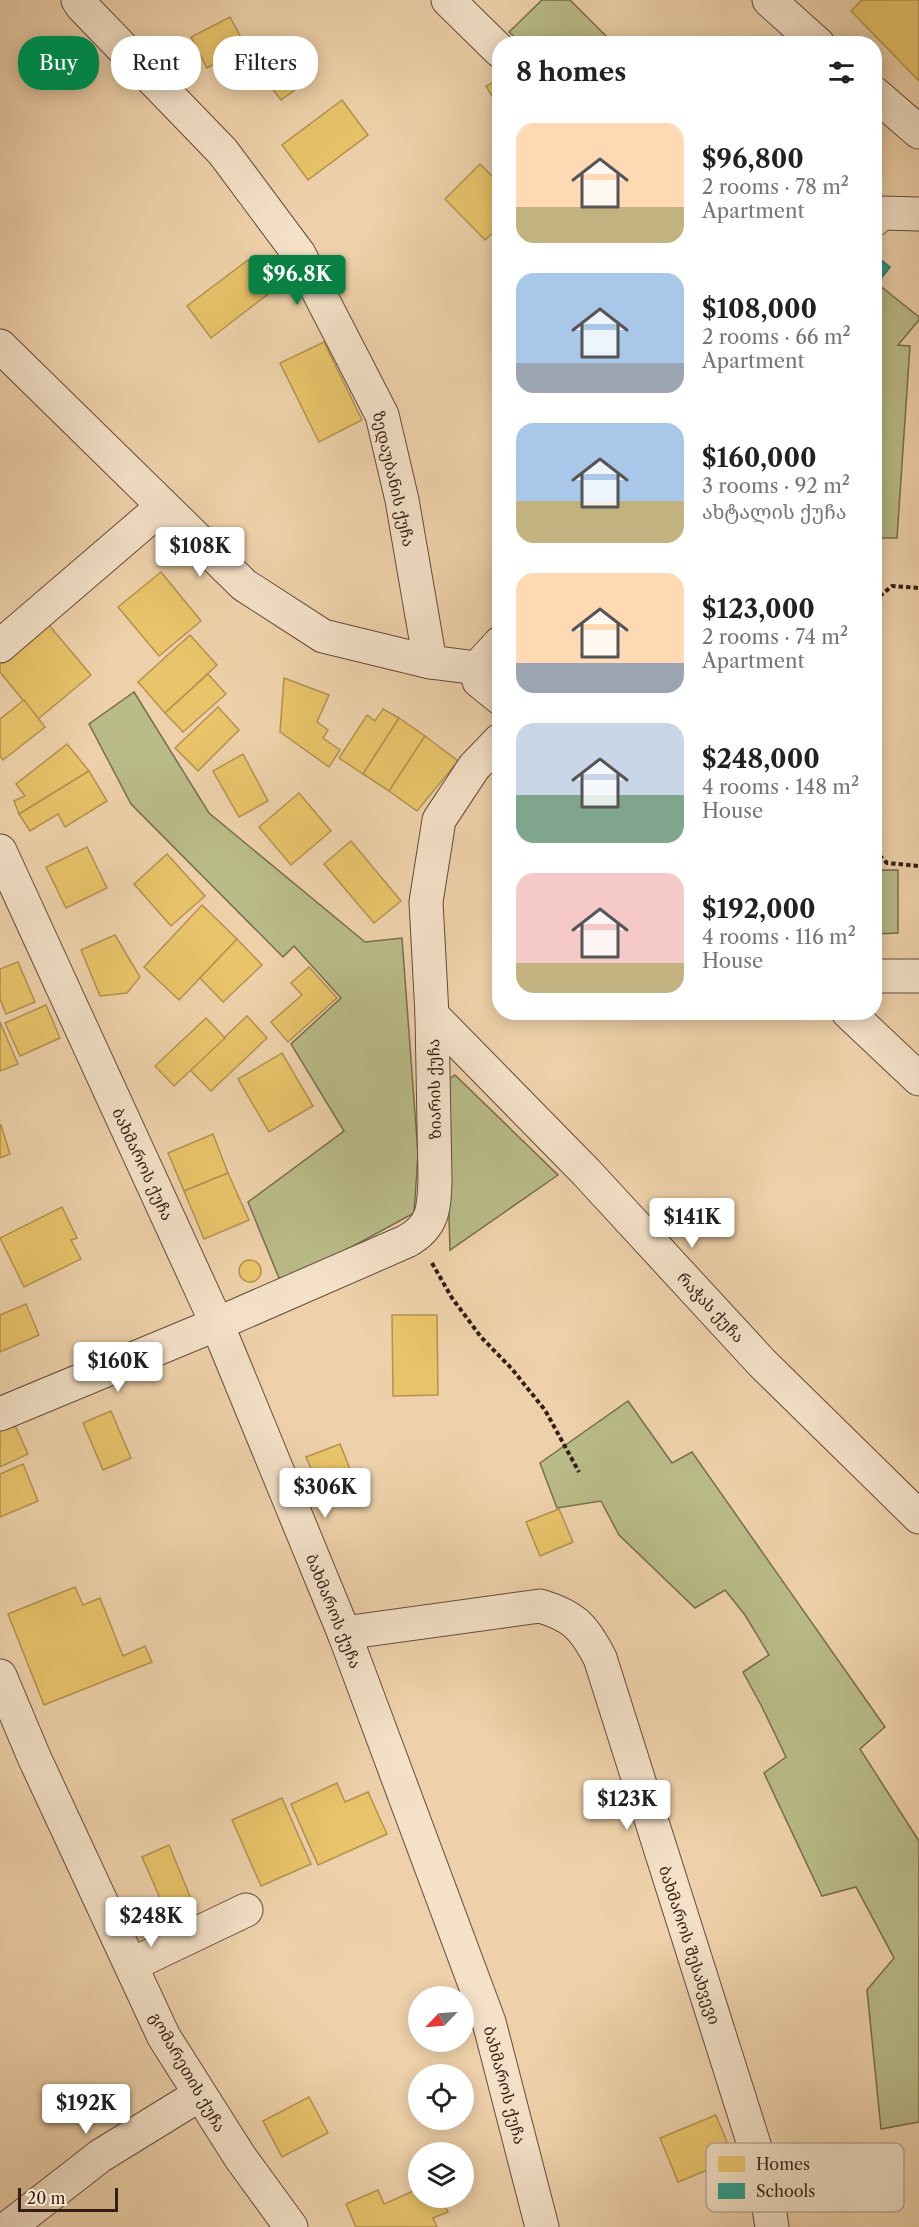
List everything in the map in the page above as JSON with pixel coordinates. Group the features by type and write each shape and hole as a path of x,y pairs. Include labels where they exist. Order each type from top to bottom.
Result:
{"street":[{"name":"ზედაუბანის ქუჩა","path":"78,0 223,152 299,254 382,415 402,500 430,662"},
{"path":"448,0 492,43"},
{"path":"769,0 809,36"},
{"path":"882,100 919,132"},
{"path":"882,213 919,214"},
{"path":"0,346 244,585 323,636 430,662 477,668"},
{"path":"0,646 162,507"},
{"path":"477,668 492,652"},
{"path":"477,668 479,681 492,692"},
{"name":"ზიარის ქუჩა","path":"0,1414 217,1324 407,1241 422,1232 434,1203 432,1015 426,902 439,820 474,767 492,748"},
{"name":"ბახმაროს ქუჩა","path":"0,851 217,1324 344,1633 489,2022 542,2227"},
{"path":"882,976 919,976"},
{"name":"რაჭას ქუჩა","path":"432,1015 586,1172 762,1363 919,1517"},
{"path":"856,1020 919,1079"},
{"name":"ბახმაროს შესახვევი","path":"344,1633 540,1606 559,1612 579,1624 590,1638 600,1658 754,2143"},
{"name":"გომარეთის ქუჩა","path":"0,1676 10,1730 131,1965 164,2037 240,2157 291,2227"},
{"path":"131,1965 246,1910"},
{"path":"9,2227 100,2156 199,2095"},
{"name":"ბახმაროს შესახვევი","path":"770,2212 772,2227"}],"path":[{"path":"882,594 892,586 919,588"},
{"path":"882,858 887,863 919,866"},
{"path":"407,1241 426,1252 463,1314 545,1410 579,1472"}],"green space":[{"path":"542,0 570,0 606,36 513,36 509,32"},
{"path":"882,287 919,317 919,320 898,345 910,346 897,538 882,538"},
{"path":"134,692 209,813 365,942 402,938 418,1154 414,1213 289,1281 279,1278 248,1202 344,1131 291,1044 341,998 294,946 283,957 131,804 89,724"},
{"path":"882,870 898,870 898,933 882,934"},
{"path":"455,1075 558,1175 450,1250 445,1082"},
{"path":"628,1401 672,1463 692,1452 885,1727 860,1749 919,1841 919,2122 881,2129 867,1990 894,1958 856,1887 822,1896 764,1773 786,1757 743,1672 769,1655 745,1615 725,1590 695,1608 619,1535 601,1501 557,1508 540,1463"}],"building: Homes":[{"path":"862,0 919,0 919,81 882,43 882,36 875,36 851,11"},
{"path":"230,17 240,36 213,36 213,65 207,68 201,56 201,36 193,36"},
{"path":"492,83 492,96 486,86"},
{"path":"273,90 295,90 281,100"},
{"path":"342,100 368,135 308,180 282,145"},
{"path":"480,164 492,176 492,233 485,240 445,199"},
{"path":"248,260 272,291 211,338 187,306"},
{"path":"324,342 362,420 319,442 280,363"},
{"path":"161,572 201,621 159,656 118,607"},
{"path":"48,624 91,675 38,719 0,672 0,664"},
{"path":"190,635 217,665 165,713 138,682"},
{"path":"208,674 226,694 183,732 165,713"},
{"path":"284,678 329,695 317,722 328,730 323,738 340,750 329,767 280,732"},
{"path":"24,700 45,727 3,760 0,756 0,719"},
{"path":"218,707 239,730 198,771 175,748"},
{"path":"383,709 399,718 363,774 339,758 367,715 375,721"},
{"path":"399,718 425,736 389,791 363,774"},
{"path":"425,736 458,761 417,811 389,791"},
{"path":"67,744 89,771 19,814 14,801 25,796 16,784"},
{"path":"243,754 268,801 239,817 213,771"},
{"path":"89,771 107,801 65,827 58,814 30,831 19,814"},
{"path":"299,793 331,831 291,865 259,827"},
{"path":"351,841 401,901 374,923 324,864"},
{"path":"87,847 107,888 66,908 46,867"},
{"path":"167,854 205,896 171,926 134,884"},
{"path":"202,905 237,939 179,1000 144,967"},
{"path":"115,935 140,977 127,993 100,996 81,950"},
{"path":"237,939 262,965 223,1002 200,978"},
{"path":"18,962 35,1002 6,1014 0,999 0,969"},
{"path":"309,967 337,998 288,1042 271,1022 302,995 291,983"},
{"path":"46,1005 60,1038 20,1056 5,1023"},
{"path":"247,1016 267,1038 211,1091 190,1070"},
{"path":"206,1018 225,1038 174,1086 155,1066"},
{"path":"0,1022 18,1064 0,1071"},
{"path":"282,1053 313,1106 269,1132 238,1079"},
{"path":"0,1126 10,1154 0,1158"},
{"path":"213,1134 228,1173 184,1191 168,1153"},
{"path":"228,1173 249,1220 204,1239 184,1191"},
{"path":"62,1207 77,1238 71,1240 81,1259 24,1287 0,1238"},
{"path":"250,1260 258,1263 261,1271 258,1279 250,1282 242,1279 239,1271 242,1263"},
{"path":"26,1304 39,1335 0,1352 0,1315"},
{"path":"392,1315 437,1315 438,1395 393,1396"},
{"path":"111,1411 131,1458 103,1470 83,1423"},
{"path":"13,1421 28,1454 0,1467 0,1427"},
{"path":"340,1444 356,1484 323,1497 306,1457"},
{"path":"23,1464 38,1501 0,1517 0,1474"},
{"path":"559,1509 573,1542 540,1556 526,1522"},
{"path":"75,1587 83,1605 100,1598 123,1656 145,1646 152,1662 44,1705 8,1614"},
{"path":"337,1783 345,1802 368,1792 387,1834 318,1865 291,1804"},
{"path":"282,1798 311,1864 261,1886 232,1820"},
{"path":"169,1845 192,1901 166,1912 142,1857"},
{"path":"309,2097 328,2133 282,2157 263,2121"},
{"path":"716,2115 727,2143 706,2143 706,2170 678,2182 660,2138"},
{"path":"378,2190 384,2204 408,2193 408,2208 446,2208 448,2212 433,2218 437,2227 356,2227 346,2204"}],"building: Schools":[{"path":"882,260 890,267 882,277"}]}
